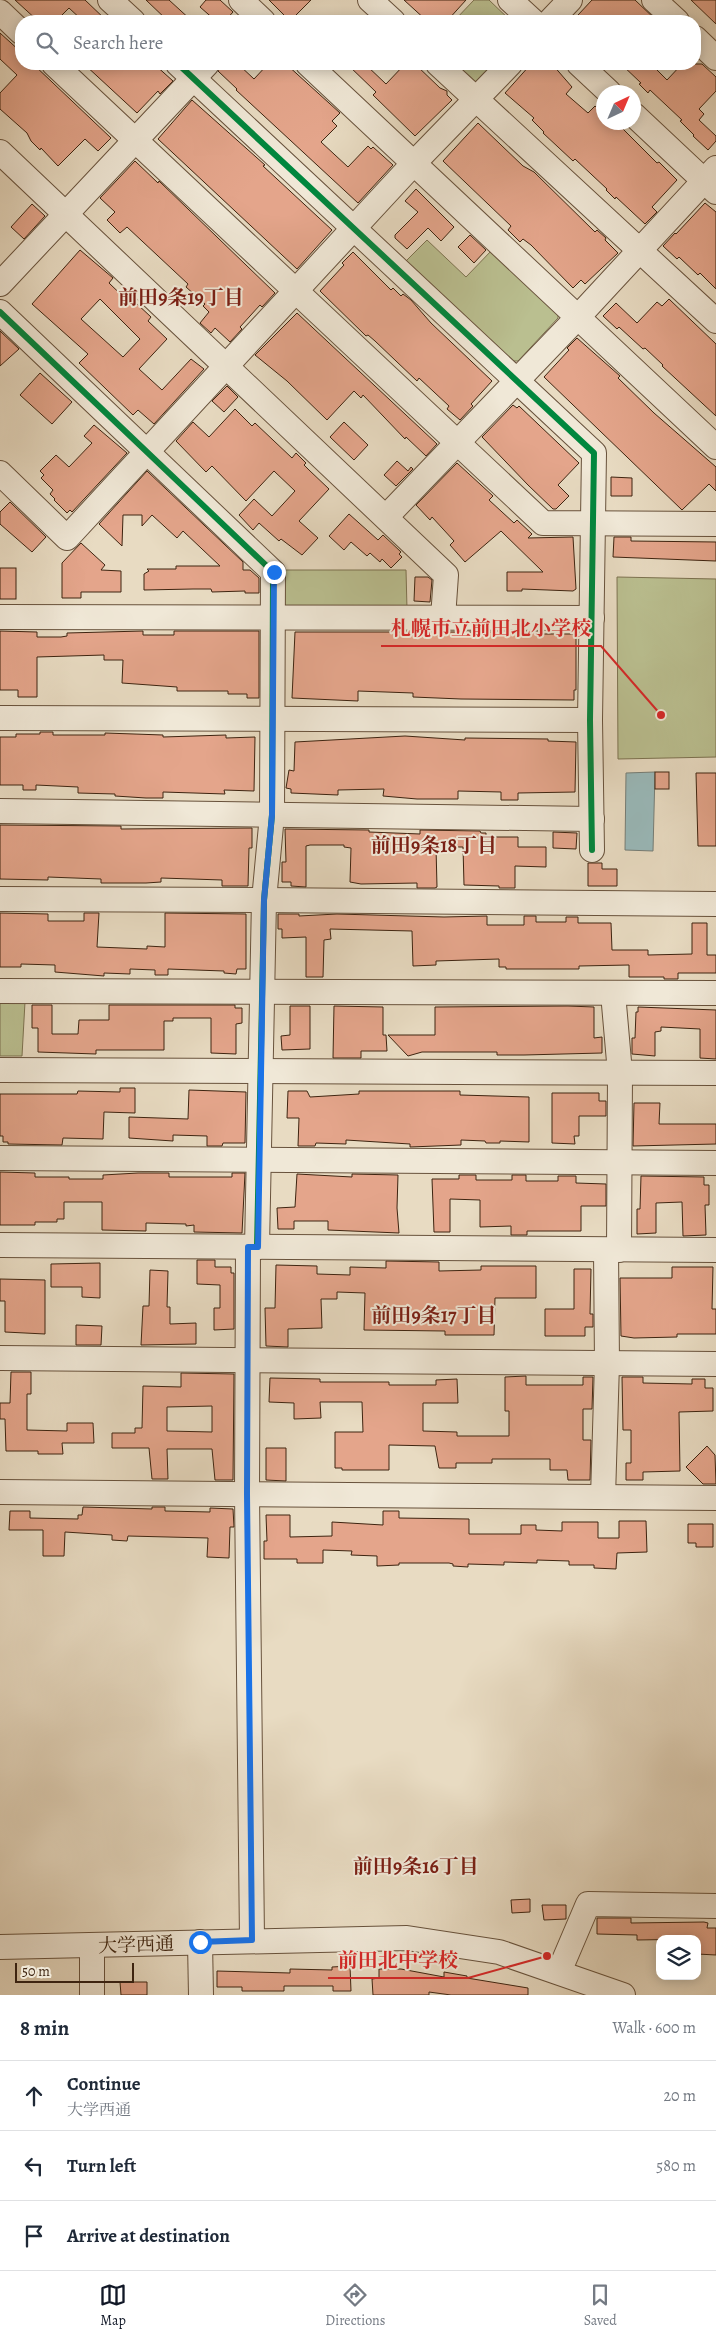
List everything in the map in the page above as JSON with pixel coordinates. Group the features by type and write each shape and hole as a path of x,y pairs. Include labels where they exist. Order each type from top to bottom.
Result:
{"street":[{"path":"110,0 126,15"},
{"path":"370,0 386,15"},
{"path":"510,0 526,15"},
{"path":"556,15 570,0"},
{"path":"654,0 670,15"},
{"path":"0,12 15,26"},
{"path":"701,44 716,58"},
{"path":"60,70 543,522 716,524"},
{"path":"0,284 135,140 191,70"},
{"path":"195,70 354,228 594,453 590,720 592,850"},
{"path":"314,70 716,447"},
{"path":"445,70 716,321"},
{"path":"0,473 67,538 414,163 504,70"},
{"path":"586,70 602,85"},
{"path":"386,517 578,317 639,250 712,180 641,121"},
{"path":"0,152 446,575 443,618"},
{"path":"0,312 274,572 272,815 264,900 259,1160 247,1360 252,1940"},
{"path":"0,617 592,618"},
{"path":"0,718 590,720"},
{"path":"0,811 592,819"},
{"path":"0,900 716,904"},
{"path":"0,991 716,993"},
{"path":"603,1497 606,1363 619,1163 620,1073 613,993"},
{"path":"0,1070 716,1073"},
{"path":"0,1158 716,1163"},
{"path":"0,1245 716,1250"},
{"path":"0,1358 716,1364"},
{"path":"0,1492 716,1498"},
{"path":"560,1972 588,1904 716,1906"},
{"name":"大学西通","path":"0,1947 407,1938 499,1952 623,1995"},
{"path":"200,1942 201,1995"},
{"path":"92,1946 92,1995"}],"green space":[{"path":"474,0 489,0 505,15 460,15"},
{"path":"458,70 488,70 477,82 470,81"},
{"path":"427,240 466,277 493,249 558,313 558,318 518,361 511,361 406,261"},
{"path":"284,570 406,570 407,609 288,607 283,602"},
{"path":"617,577 716,579 716,757 618,759"},
{"path":"0,1001 25,1002 22,1056 0,1056"}],"water":[{"path":"655,772 653,851 625,850 626,773"}],"building":[{"path":"15,0 85,0 101,15 77,15 69,8 62,15 31,15"},
{"path":"146,0 169,0 185,15 162,15"},
{"path":"206,0 220,0 233,12 230,15 209,15 200,7"},
{"path":"269,0 311,0 296,15 284,15"},
{"path":"404,0 466,0 452,15 420,15"},
{"path":"592,0 635,0 651,15 578,15"},
{"path":"691,0 716,0 716,24"},
{"path":"0,33 15,47 15,70 39,70 111,138 98,151 85,139 58,166 41,148 40,150 31,141 27,133 0,109 0,93 17,75 0,59"},
{"path":"702,64 716,77 716,91 699,109 704,114 699,120 716,136 716,141 708,150 680,121 682,120 650,90 648,93 639,84 641,83 627,70 657,70 667,80 676,70 701,70"},
{"path":"90,70 161,70 173,81 160,94 158,91 137,113"},
{"path":"244,70 254,79 262,70 293,70 340,113 332,121 337,126 321,142 348,167 368,146 371,149 373,147 393,165 358,203 218,71"},
{"path":"353,70 371,70 386,84 399,70 421,70 440,88 447,91 447,95 452,100 415,136 373,95 376,92"},
{"path":"526,70 557,70 572,87 566,94 588,113 596,107 596,130 624,130 677,180 652,207 657,212 645,224 616,197 615,199 575,159 573,161 543,133 532,120 534,118 505,93"},
{"path":"192,100 265,165 263,166 332,230 297,269 158,139"},
{"path":"478,123 523,166 534,172 595,232 597,230 606,238 605,240 618,253 585,284 581,280 573,288 531,245 523,239 520,242 508,230 511,226 443,161"},
{"path":"135,161 158,183 159,181 275,293 262,307 260,305 240,327 242,329 230,342 215,328 211,333 200,323 209,312 203,306 205,304 186,287 188,284 127,227 120,233 107,220 115,212 100,198"},
{"path":"416,189 454,227 441,241 428,228 407,249 395,238 395,235 418,212 405,201"},
{"path":"705,203 716,212 716,289 700,273 698,275 679,257 677,259 663,246"},
{"path":"32,204 45,216 24,239 11,227"},
{"path":"470,235 486,250 474,263 458,247"},
{"path":"80,250 113,278 109,283 133,306 136,303 151,317 148,321 167,339 139,369 162,390 191,359 204,369 154,424 138,410 133,415 79,363 88,354 32,304","holes":["100,299 140,339 123,357 81,319"]},
{"path":"353,252 391,290 393,288 401,296 403,294 411,300 431,323 492,381 471,404 473,406 460,420 447,409 449,406 419,378 417,381 375,341 368,335 366,336 320,291 344,265 342,263"},
{"path":"669,299 716,344 716,416 645,348 643,349 619,327 617,329 603,316 616,303 637,323 657,302 662,306"},
{"path":"297,313 437,444 426,456 406,437 405,439 363,395 361,398 354,391 327,420 287,381 255,355"},
{"path":"0,331 19,349 0,366"},
{"path":"577,338 620,376 618,378 654,413 716,467 716,491 709,484 682,510 544,377 569,350 567,348"},
{"path":"40,373 72,402 52,424 20,395"},
{"path":"227,386 238,397 224,412 212,401"},
{"path":"513,405 517,408 519,406 579,463 558,485 569,496 556,509 553,509 528,485 482,437"},
{"path":"235,409 252,426 255,423 292,458 296,453 306,463 304,465 329,489 299,521 318,538 302,555 281,539 279,541 259,523 253,530 239,515 254,499 272,516 295,491 274,471 246,501 212,466 206,472 176,441 193,422 209,437"},
{"path":"344,422 368,445 354,460 330,437"},
{"path":"94,425 127,453 72,512 70,510 67,513 50,494 53,490 41,478 44,475 40,471 56,455 69,467 92,443 84,436"},
{"path":"397,461 408,471 411,467 413,469 396,486 384,475"},
{"path":"457,463 493,496 489,500 514,523 517,520 532,534 528,538 573,537 576,589 573,591 522,589 522,591 507,591 507,572 543,572 501,531 465,562 450,545 454,541 432,517 430,520 416,505"},
{"path":"147,471 243,562 243,570 250,570 259,578 259,593 245,593 245,591 212,592 211,589 144,590 144,574 149,571 147,569 176,569 176,566 220,566 183,531 177,538 152,515 142,526 142,515 123,515 122,546 99,524"},
{"path":"611,477 632,478 632,496 611,496"},
{"path":"10,502 46,537 32,552 0,524 0,512"},
{"path":"349,514 378,540 383,535 401,552 399,554 402,557 391,568 382,559 380,562 370,553 367,556 351,542 344,550 329,536"},
{"path":"614,537 631,537 631,541 716,542 716,561 613,557"},
{"path":"81,543 105,565 101,570 121,571 121,592 81,592 81,598 62,598 62,563"},
{"path":"0,568 16,568 16,599 0,599"},
{"path":"415,577 428,577 432,580 430,602 414,601"},
{"path":"0,631 37,632 37,637 61,637 67,636 67,633 143,631 143,635 174,635 174,631 259,631 259,698 247,698 247,694 228,694 228,691 177,691 177,687 122,683 123,660 104,660 104,655 37,657 37,697 18,697 18,690 0,690"},
{"path":"295,632 540,632 540,634 576,634 576,690 574,690 574,700 413,697 413,693 358,691 358,701 292,698"},
{"path":"40,732 53,732 53,735 105,735 105,733 163,735 163,737 226,735 226,738 255,737 254,791 224,790 225,794 163,792 163,798 146,798 115,796 115,794 78,793 78,787 36,785 36,790 23,790 23,785 0,785 0,737 16,737 16,734 40,734"},
{"path":"405,736 465,740 465,738 548,739 548,741 576,742 575,792 518,793 518,800 501,800 501,792 458,791 458,799 417,799 383,796 384,789 338,790 338,795 291,793 291,789 286,788 289,770 294,771 295,742"},
{"path":"655,772 669,772 669,789 655,789"},
{"path":"696,773 716,773 716,846 698,846"},
{"path":"0,825 121,826 121,829 252,828 252,848 249,848 248,886 222,886 222,880 161,878 161,882 146,883 101,883 101,879 48,877 48,880 0,879"},
{"path":"285,829 369,830 369,832 420,834 420,830 480,831 481,833 486,833 486,837 518,837 518,847 546,847 546,867 515,866 515,888 464,885 463,847 436,847 437,887 435,888 417,888 417,883 361,884 350,882 351,848 344,847 344,845 310,845 306,846 306,887 291,886 291,882 282,882 282,862 286,862"},
{"path":"553,832 577,833 576,849 553,848"},
{"path":"588,863 602,863 602,869 617,869 617,886 588,886"},
{"path":"0,913 48,914 48,921 84,921 84,913 99,913 97,947 147,949 147,946 165,947 165,913 246,914 246,969 237,969 236,974 224,973 224,971 168,969 168,975 155,975 155,970 130,969 130,974 104,973 104,976 55,972 55,965 21,964 21,967 0,967"},
{"path":"278,914 299,914 299,916 337,914 444,917 487,916 487,925 524,925 524,916 536,916 536,922 566,922 566,917 578,917 578,923 611,923 612,950 648,950 648,955 692,954 692,923 707,923 707,955 716,955 716,973 678,973 678,979 629,977 629,965 579,966 579,969 506,969 506,967 499,967 499,959 436,961 436,965 413,966 412,931 330,929 331,939 324,940 323,977 306,977 306,937 282,938 282,929 278,929"},
{"path":"32,1005 52,1005 52,1034 78,1034 79,1020 109,1020 109,1005 235,1005 235,1008 242,1008 242,1023 236,1024 236,1054 211,1053 211,1018 173,1018 173,1021 164,1021 164,1050 96,1050 96,1054 38,1052 38,1028 32,1028"},
{"path":"290,1006 310,1006 310,1049 282,1050 281,1036 290,1035"},
{"path":"334,1006 383,1007 383,1035 386,1035 387,1051 361,1051 361,1058 333,1058"},
{"path":"435,1007 594,1007 594,1038 602,1037 602,1053 497,1055 497,1052 422,1052 408,1056 388,1035 435,1035"},
{"path":"638,1007 716,1010 716,1059 700,1058 700,1029 661,1027 661,1031 655,1032 655,1056 632,1054 632,1038 635,1038 636,1012 638,1012"},
{"path":"120,1088 135,1088 135,1113 104,1112 103,1139 63,1138 62,1145 8,1144 8,1142 3,1142 3,1136 0,1136 0,1094 77,1094 78,1091 120,1092"},
{"path":"189,1090 246,1092 245,1143 223,1143 222,1146 207,1146 207,1136 173,1135 173,1141 129,1138 129,1117 188,1119"},
{"path":"288,1091 307,1091 310,1097 359,1094 359,1091 460,1091 460,1095 529,1097 529,1142 500,1141 500,1143 486,1143 485,1141 461,1140 461,1145 410,1147 410,1144 346,1140 346,1144 316,1143 315,1146 298,1146 299,1118 287,1118"},
{"path":"552,1093 599,1093 599,1101 606,1101 606,1116 579,1116 579,1136 574,1136 575,1144 552,1143"},
{"path":"634,1103 660,1103 659,1124 716,1124 716,1144 633,1146"},
{"path":"0,1172 35,1173 35,1177 69,1177 69,1179 103,1179 103,1175 138,1173 169,1173 169,1177 232,1177 232,1173 245,1173 242,1233 194,1232 194,1225 146,1223 146,1231 102,1230 102,1202 64,1202 64,1219 57,1219 57,1222 35,1222 35,1225 0,1225"},
{"path":"297,1174 352,1177 352,1174 398,1175 397,1208 399,1233 328,1230 328,1221 294,1221 294,1229 278,1229 277,1208 295,1207"},
{"path":"459,1175 476,1175 476,1180 512,1180 512,1175 526,1175 526,1181 558,1181 558,1176 576,1176 576,1183 606,1184 606,1206 581,1206 581,1231 527,1231 527,1235 511,1235 511,1226 480,1227 480,1200 450,1199 450,1232 434,1232 432,1179 459,1179"},
{"path":"641,1176 704,1177 704,1185 709,1185 709,1205 705,1205 706,1235 683,1236 682,1202 656,1203 656,1233 637,1234 637,1209 640,1209"},
{"path":"197,1260 215,1260 215,1267 231,1267 231,1273 234,1273 234,1329 214,1330 214,1308 220,1308 220,1285 197,1284"},
{"path":"386,1261 439,1262 439,1271 481,1270 481,1266 536,1266 536,1298 495,1298 494,1335 445,1335 445,1331 364,1330 365,1293 337,1292 337,1299 321,1299 322,1328 288,1329 288,1347 266,1346 265,1308 275,1308 276,1265 317,1266 317,1274 350,1275 350,1267 386,1268"},
{"path":"100,1263 100,1298 82,1297 82,1287 51,1287 51,1264"},
{"path":"672,1267 713,1267 712,1309 716,1309 716,1334 677,1334 677,1337 634,1338 621,1336 620,1278 672,1278"},
{"path":"574,1269 591,1269 590,1314 593,1314 593,1327 585,1327 585,1336 545,1336 545,1309 574,1309"},
{"path":"150,1270 168,1271 167,1307 170,1307 170,1324 196,1323 196,1344 141,1345 143,1306 149,1306"},
{"path":"0,1279 45,1280 45,1334 5,1332 5,1301 0,1301"},
{"path":"76,1325 102,1326 101,1345 76,1345"},
{"path":"11,1372 31,1372 31,1394 27,1394 27,1430 67,1431 67,1423 93,1423 94,1443 62,1443 63,1454 38,1454 38,1451 6,1451 5,1419 0,1419 0,1403 10,1403"},
{"path":"181,1373 234,1374 233,1480 215,1480 212,1449 167,1449 168,1479 152,1479 149,1448 112,1448 112,1433 135,1433 135,1428 142,1428 143,1386 181,1387","holes":["212,1406 212,1432 167,1431 167,1407"]},
{"path":"526,1376 526,1385 583,1385 583,1377 593,1377 592,1409 583,1409 583,1440 591,1440 590,1480 568,1480 567,1470 550,1470 550,1459 492,1459 492,1463 456,1463 456,1468 439,1468 435,1446 389,1445 389,1470 342,1470 342,1468 335,1468 335,1432 363,1432 362,1402 320,1402 321,1418 294,1419 294,1403 269,1402 270,1378 320,1379 320,1382 389,1382 389,1385 436,1385 436,1380 457,1379 458,1403 423,1403 423,1431 457,1432 457,1436 509,1436 509,1411 505,1411 505,1377"},
{"path":"622,1377 643,1377 643,1383 692,1384 692,1379 705,1379 705,1388 713,1388 713,1411 679,1412 680,1471 643,1472 643,1480 626,1480 626,1463 631,1463 631,1430 623,1430"},
{"path":"707,1446 715,1455 716,1484 703,1484 686,1467"},
{"path":"266,1448 286,1448 286,1481 266,1480"},
{"path":"83,1507 152,1509 152,1507 165,1507 165,1511 210,1512 210,1508 233,1509 234,1527 230,1527 229,1558 207,1557 208,1538 128,1536 127,1541 112,1540 112,1535 65,1532 64,1556 43,1556 43,1530 9,1530 10,1511 30,1511 30,1518 78,1519 78,1515 82,1515"},
{"path":"383,1511 399,1511 399,1518 469,1519 469,1534 521,1534 521,1525 536,1525 536,1530 562,1531 562,1522 598,1522 598,1538 619,1538 619,1521 646,1521 647,1552 617,1553 616,1569 594,1568 594,1565 569,1565 569,1561 537,1560 537,1563 504,1562 504,1565 468,1564 468,1567 453,1566 453,1564 449,1563 399,1563 399,1565 377,1566 377,1556 351,1555 352,1551 323,1550 323,1563 297,1563 297,1559 264,1559 264,1541 267,1541 266,1515 290,1515 290,1537 332,1536 332,1522 383,1525"},
{"path":"688,1524 713,1524 713,1547 696,1547 696,1543 688,1543"},
{"path":"530,1899 530,1912 512,1913 511,1900"},
{"path":"542,1905 566,1905 566,1919 544,1920"},
{"path":"597,1918 631,1918 631,1923 704,1922 708,1923 707,1928 716,1928 716,1955 701,1954 701,1935 656,1935 656,1940 637,1940 637,1935 597,1934"},
{"path":"350,1966 351,1991 333,1991 333,1986 284,1986 284,1991 242,1991 242,1987 217,1987 217,1971 290,1973 290,1969 332,1970 332,1967"},
{"path":"379,1969 401,1969 444,1977 444,1972 467,1976 467,1978 528,1988 528,1995 451,1995 429,1992 429,1995 373,1995 372,1979 379,1978"},
{"path":"120,1982 147,1982 147,1995 121,1995"}],"cycle path":[{"path":"184,70 594,453 590,720 592,850"},
{"path":"0,312 273,572 272,815 264,900 257,1247"}],"place":[{"name":"札幌市立前田北小学校","path":"661,715"},
{"name":"前田北中学校","path":"547,1956"}],"district":[{"name":"前田9条19丁目","path":"181,297"},
{"name":"前田9条18丁目","path":"434,845"},
{"name":"前田9条17丁目","path":"434,1315"},
{"name":"前田9条16丁目","path":"416,1866"}],"route":[{"path":"200,1942 252,1940 247,1494 248,1247 258,1247 264,900 272,815 274,572"}]}
